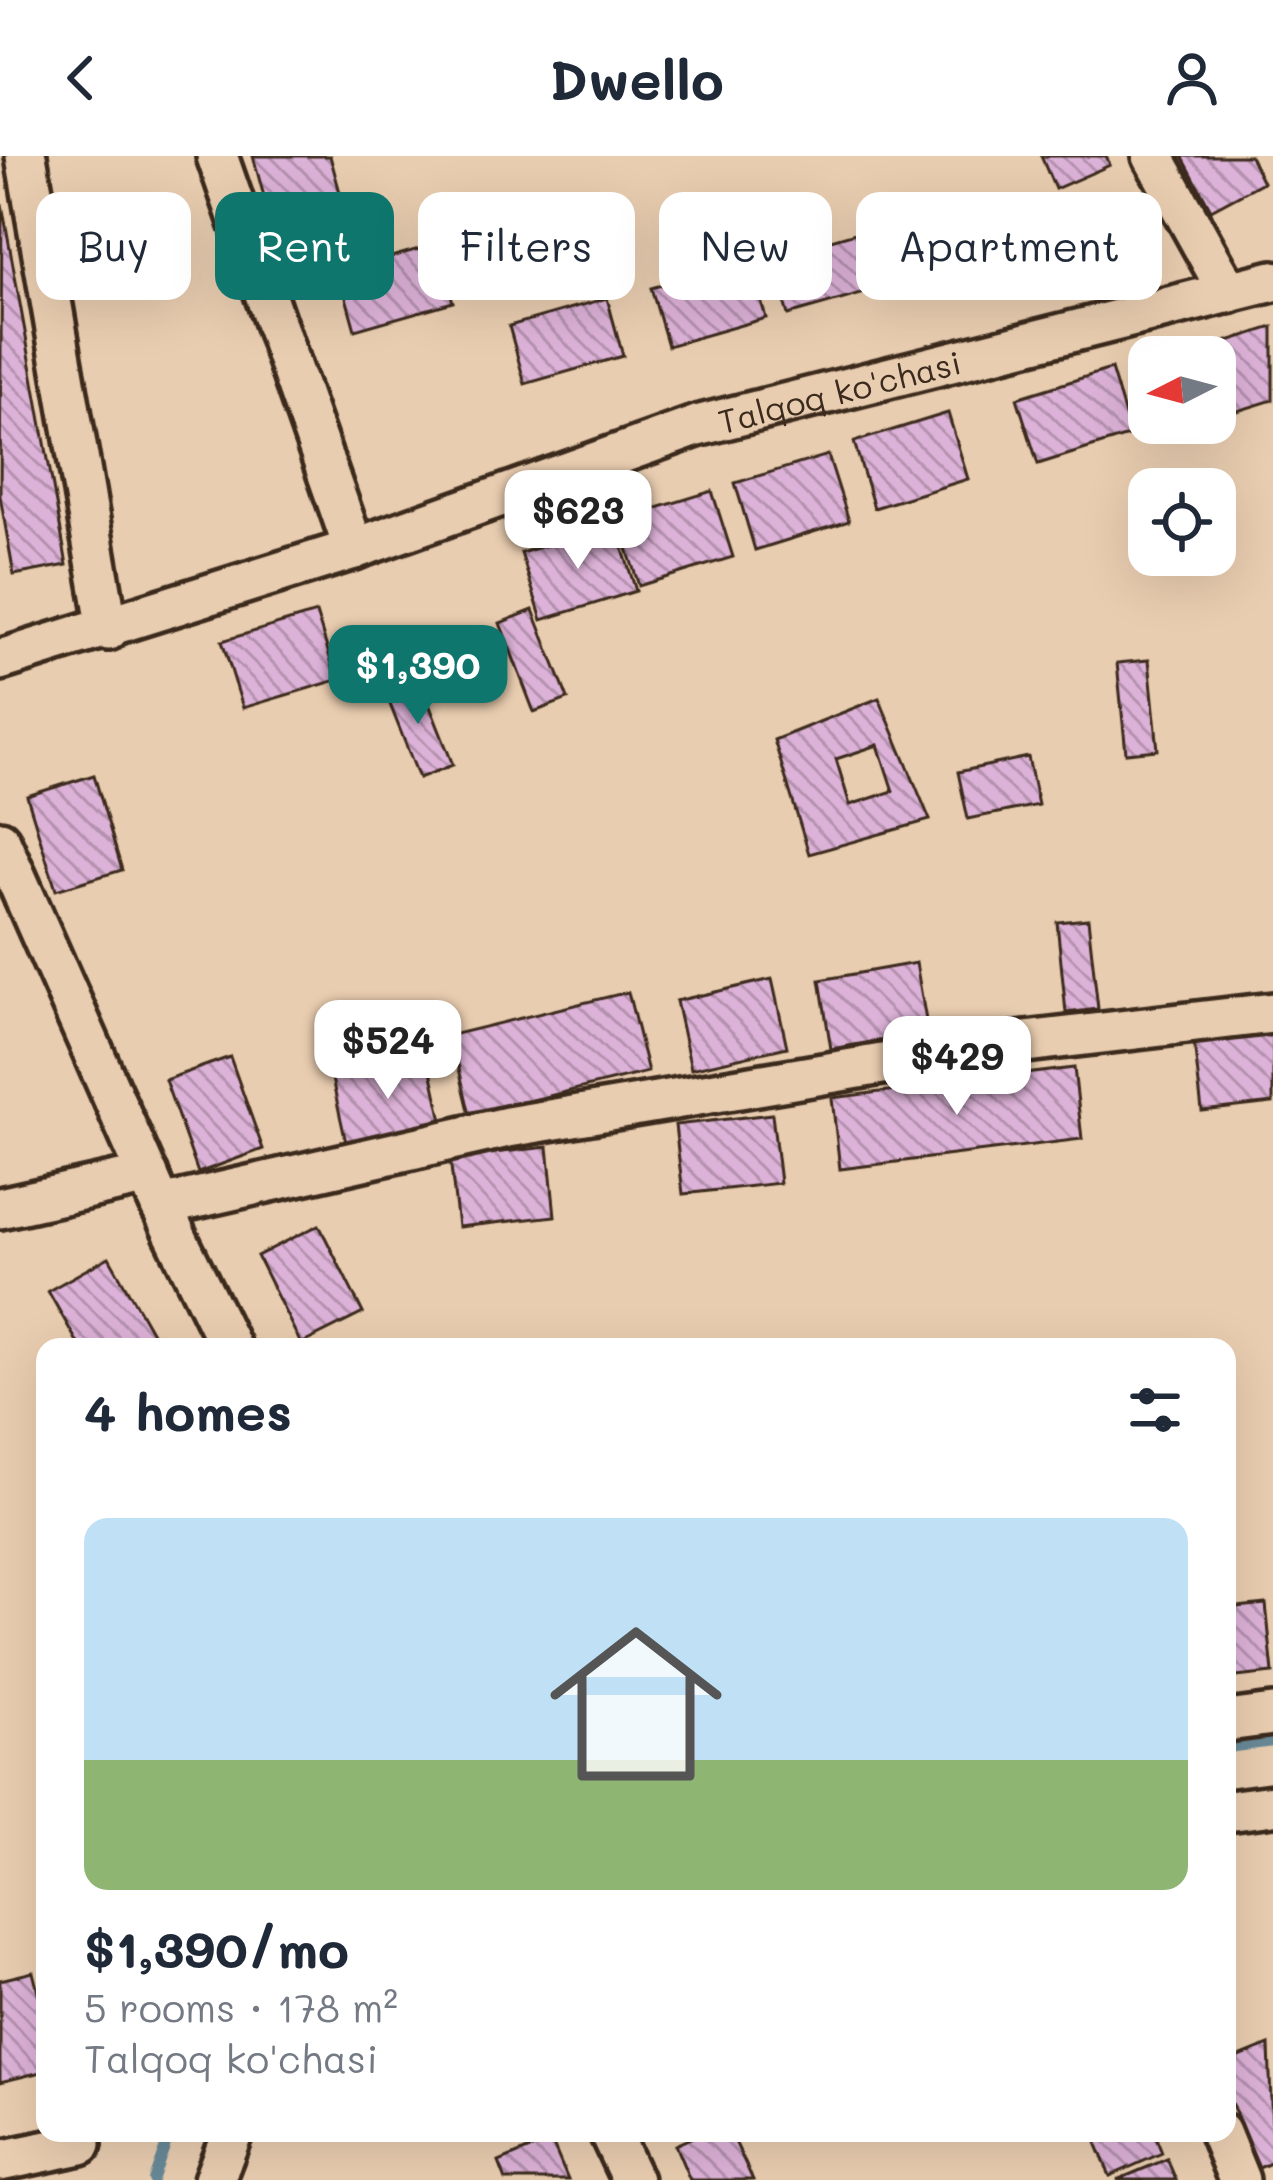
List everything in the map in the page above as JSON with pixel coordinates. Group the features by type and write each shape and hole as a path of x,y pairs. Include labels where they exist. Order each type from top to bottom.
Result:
{"street":[{"path":"217,156 354,549"},
{"path":"1153,156 1229,293"},
{"path":"18,161 108,630"},
{"name":"Talqoq ko'chasi","path":"0,660 108,630 354,549 697,426 1273,281"},
{"path":"0,841 226,1338"},
{"path":"0,1208 155,1190 982,1047 1273,1013"},
{"path":"1236,1719 1273,1715"},
{"path":"1236,1810 1273,1805"},
{"path":"214,2180 229,2142"},
{"path":"614,2142 632,2180"},
{"path":"1224,2142 1239,2180"},
{"path":"0,2161 80,2152"}],"building":[{"path":"253,156 330,156 340,192 263,192"},
{"path":"1041,156 1106,156 1110,165 1055,189"},
{"path":"1182,156 1250,156 1263,182 1211,210"},
{"path":"2,204 67,565 14,575 0,496"},
{"path":"856,233 856,296 788,315 784,300 832,300 832,240"},
{"path":"418,249 418,300 453,302 355,330 347,300 394,300 394,256"},
{"path":"659,286 659,300 761,300 766,318 668,346 651,288"},
{"path":"608,300 623,356 525,384 509,326"},
{"path":"1273,327 1273,400 1236,411 1236,339"},
{"path":"1111,369 1128,436 1038,464 1017,398"},
{"path":"948,413 968,479 874,508 854,442"},
{"path":"828,455 849,521 755,550 735,483"},
{"path":"712,491 733,557 639,586 618,520"},
{"path":"615,524 636,591 542,620 521,553"},
{"path":"533,610 568,699 534,712 500,623"},
{"path":"316,613 337,680 243,708 222,641"},
{"path":"1149,660 1158,750 1126,753 1117,663"},
{"path":"418,676 453,765 419,778 384,689"},
{"path":"879,698 930,820 809,854 774,740","holes":["878,745 893,791 850,805 836,759"]},
{"path":"1028,757 1038,805 968,819 958,772"},
{"path":"94,775 122,870 56,890 27,796"},
{"path":"1088,919 1098,1009 1066,1013 1057,922"},
{"path":"916,963 928,1032 831,1049 820,980"},
{"path":"772,979 787,1047 691,1069 676,1001"},
{"path":"628,992 648,1072 470,1115 451,1035"},
{"path":"1273,1033 1273,1103 1202,1111 1194,1042"},
{"path":"230,1057 263,1149 198,1173 165,1080"},
{"path":"428,1057 443,1125 347,1147 332,1079"},
{"path":"1074,1068 1082,1139 840,1169 832,1098"},
{"path":"772,1114 780,1183 683,1194 675,1125"},
{"path":"548,1147 555,1216 458,1227 450,1158"},
{"path":"319,1225 363,1313 313,1338 298,1338 257,1256"},
{"path":"109,1257 155,1338 75,1338 48,1291"},
{"path":"1266,1604 1273,1673 1236,1677 1236,1607"},
{"path":"33,1972 36,2073 0,2082 0,1980"},
{"path":"1269,2045 1273,2162 1259,2168 1236,2114 1236,2058"},
{"path":"552,2142 568,2180 506,2180 499,2162"},
{"path":"735,2142 753,2180 690,2180 675,2145"},
{"path":"1096,2142 1158,2142 1162,2153 1110,2176"},
{"path":"1167,2159 1176,2180 1117,2180"}],"waterway":[{"path":"1236,1747 1273,1742"},
{"path":"153,2180 167,2142"}]}
